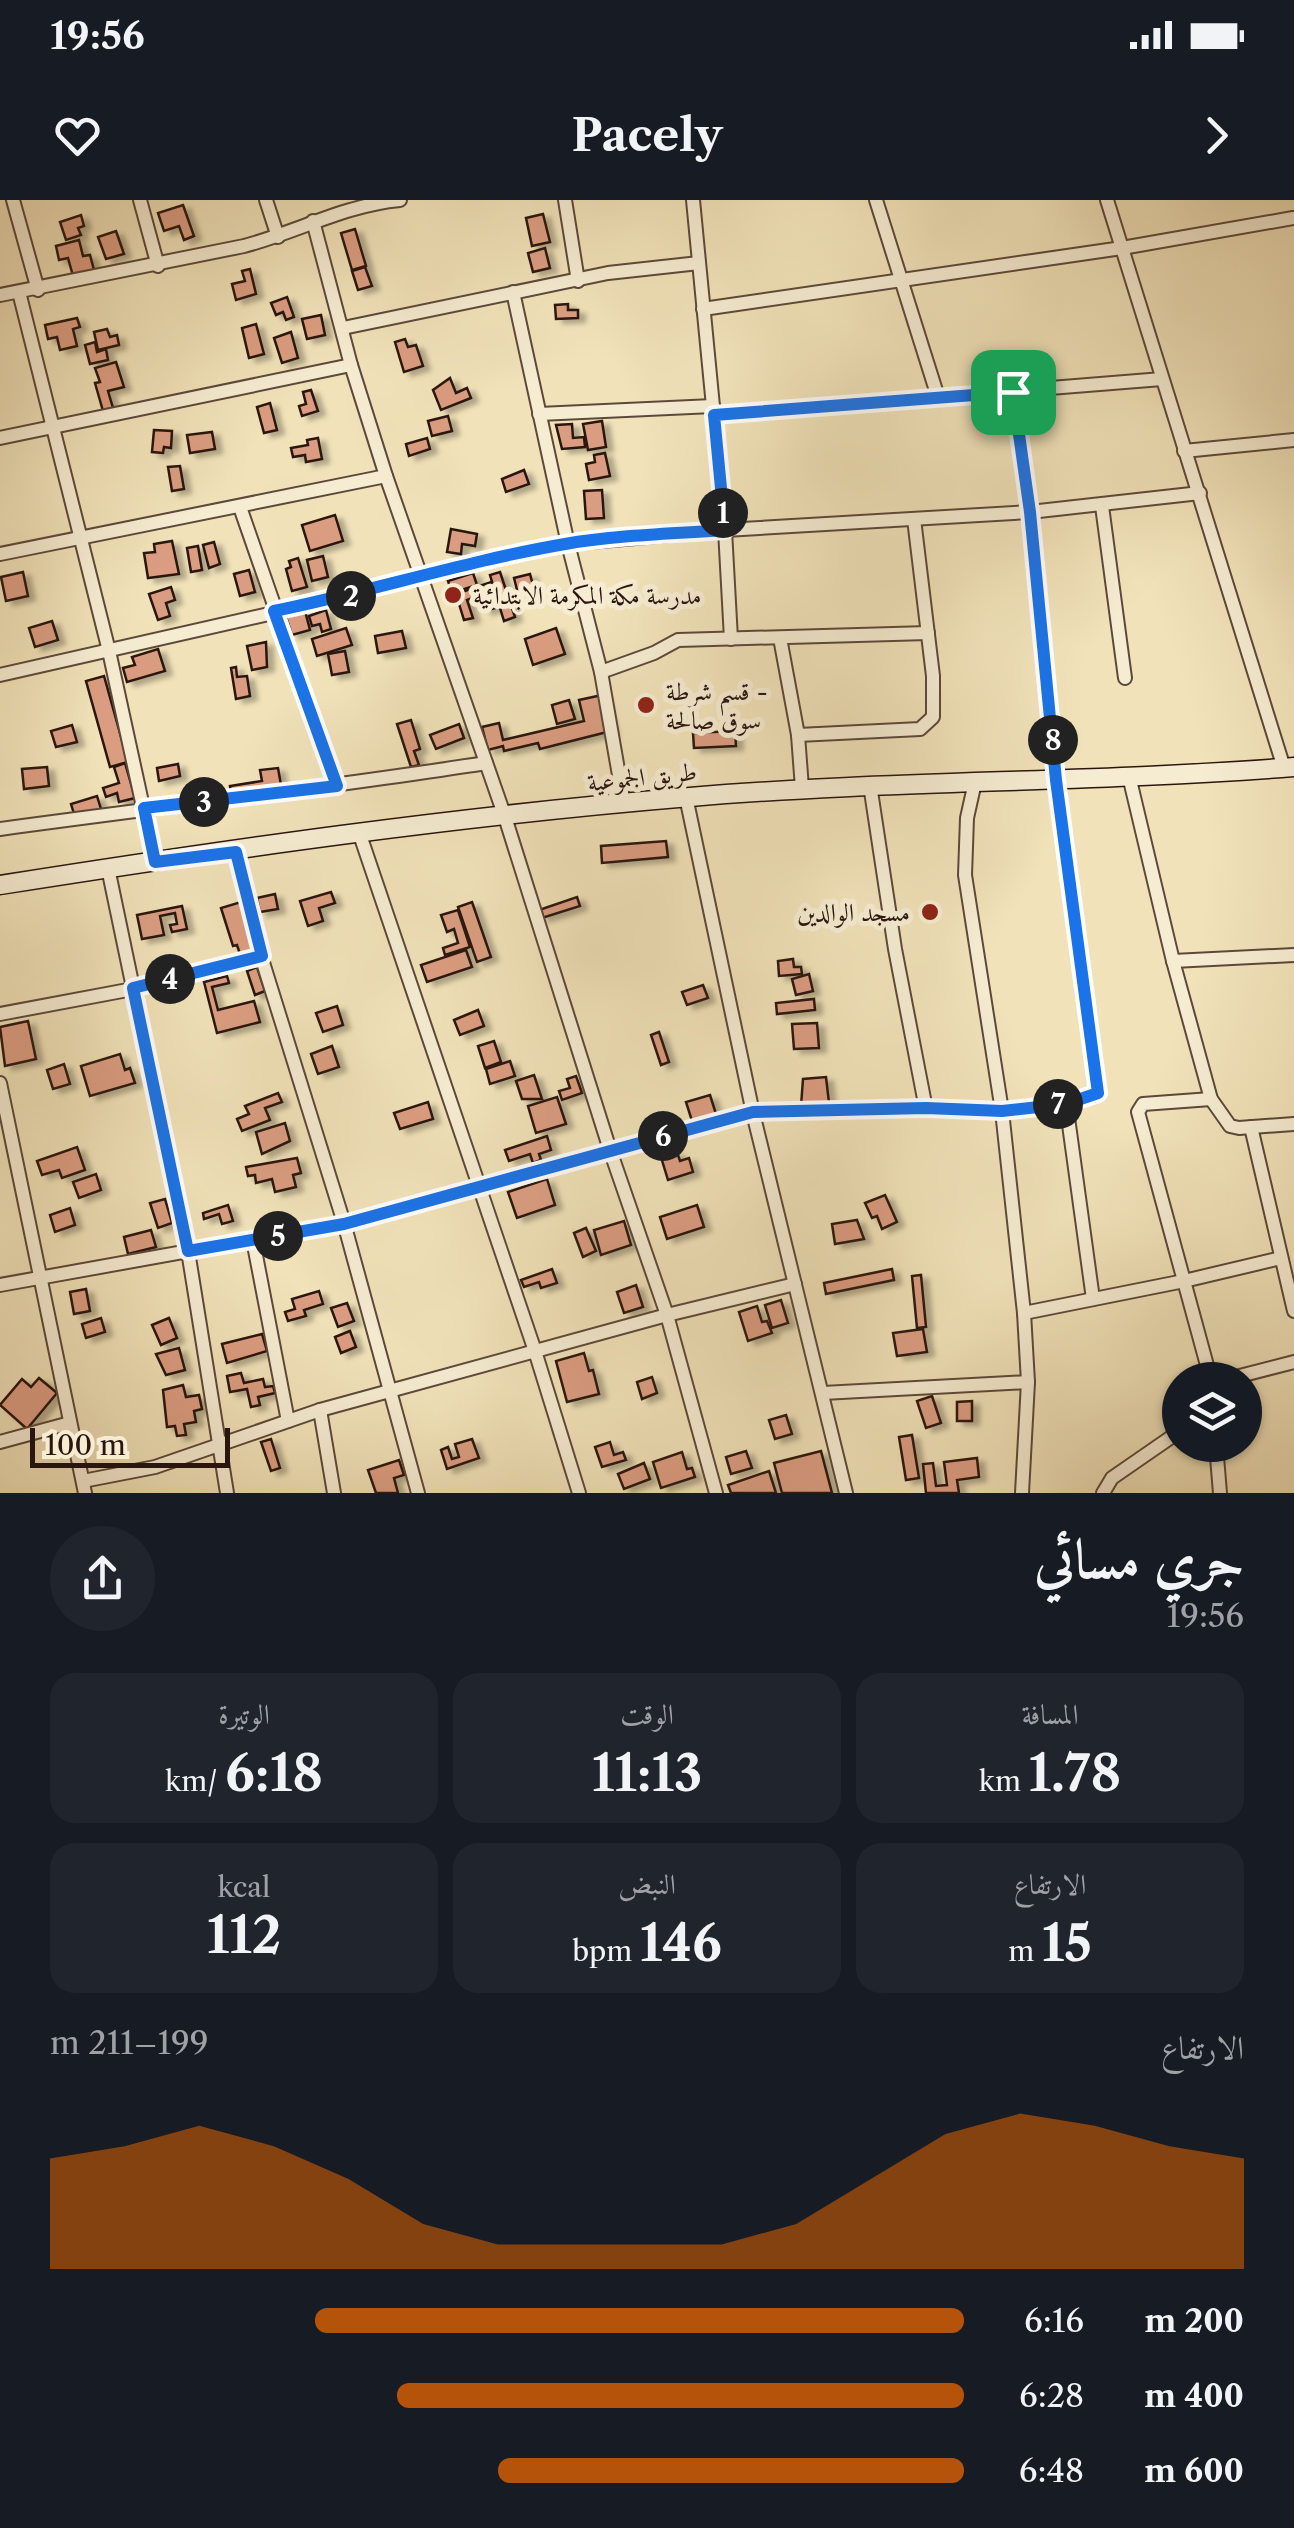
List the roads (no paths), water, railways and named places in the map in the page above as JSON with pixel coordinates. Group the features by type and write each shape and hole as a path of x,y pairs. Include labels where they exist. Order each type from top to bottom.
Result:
{"main road":[{"name":"طريق الجموعية","path":"0,884 360,834 686,797 802,788 1289,768"}],"street":[{"path":"13,200 38,290"},
{"path":"140,200 158,266"},
{"path":"266,200 278,237"},
{"path":"0,294 158,266 278,237 340,212 400,200"},
{"path":"565,200 578,281"},
{"path":"693,200 725,530 731,639"},
{"path":"876,200 938,398"},
{"path":"1107,200 1184,451 1289,768"},
{"path":"703,309 1293,222 1289,200"},
{"path":"313,221 351,365 386,476 505,817 610,1150 667,1315 716,1493"},
{"path":"342,328 608,273 699,263"},
{"path":"19,292 109,651 155,862"},
{"path":"513,292 568,544 601,672 624,804"},
{"path":"0,438 351,365"},
{"path":"539,414 714,410 938,398 1162,380"},
{"path":"0,1285 344,1224 753,1112 926,1108 1002,1111 1066,1104 1094,1096 1098,1088 1056,780 1030,512 1013,392"},
{"path":"1184,451 1294,440"},
{"path":"0,554 386,476"},
{"path":"0,675 357,594 420,575 568,544 725,530 1030,512 1200,493"},
{"path":"240,506 337,786"},
{"path":"1102,506 1126,678"},
{"path":"798,735 920,729 933,717 935,696 914,518"},
{"path":"601,672 654,654 678,640 928,633"},
{"path":"780,638 798,735 802,788"},
{"path":"0,829 486,763"},
{"path":"1129,776 1210,1099 1230,1126 1294,1124"},
{"path":"975,782 968,818 965,875 1002,1111 1024,1312 1028,1382 1022,1493"},
{"path":"870,785 895,948 926,1108"},
{"path":"686,797 753,1112 846,1493"},
{"path":"360,834 535,1352 578,1493"},
{"path":"236,852 262,956 344,1224 418,1493"},
{"path":"108,868 188,1251 228,1493"},
{"path":"1173,960 1294,955"},
{"path":"0,1014 133,988 262,956"},
{"path":"0,1083 6,1138 84,1487 155,1468 320,1410 794,1284"},
{"path":"1206,1362 1139,1107 1210,1099"},
{"path":"1066,1104 1092,1298"},
{"path":"1252,1127 1294,1311"},
{"path":"253,1240 288,1421"},
{"path":"1024,1312 1281,1258"},
{"path":"1262,1370 1294,1362"},
{"path":"823,1393 1028,1382"},
{"path":"320,1410 334,1493"},
{"path":"0,1442 70,1422"},
{"path":"1103,1493 1112,1478 1162,1443"},
{"path":"1217,1462 1220,1493"},
{"path":"1112,1478 1114,1493"}],"place":[{"name":"مدرسة مكة المكرمة الابتدائية","path":"453,595"},
{"name":"قسم شرطة - سوق صالحة","path":"646,705"},
{"name":"مسجد الوالدين","path":"930,912"}]}
